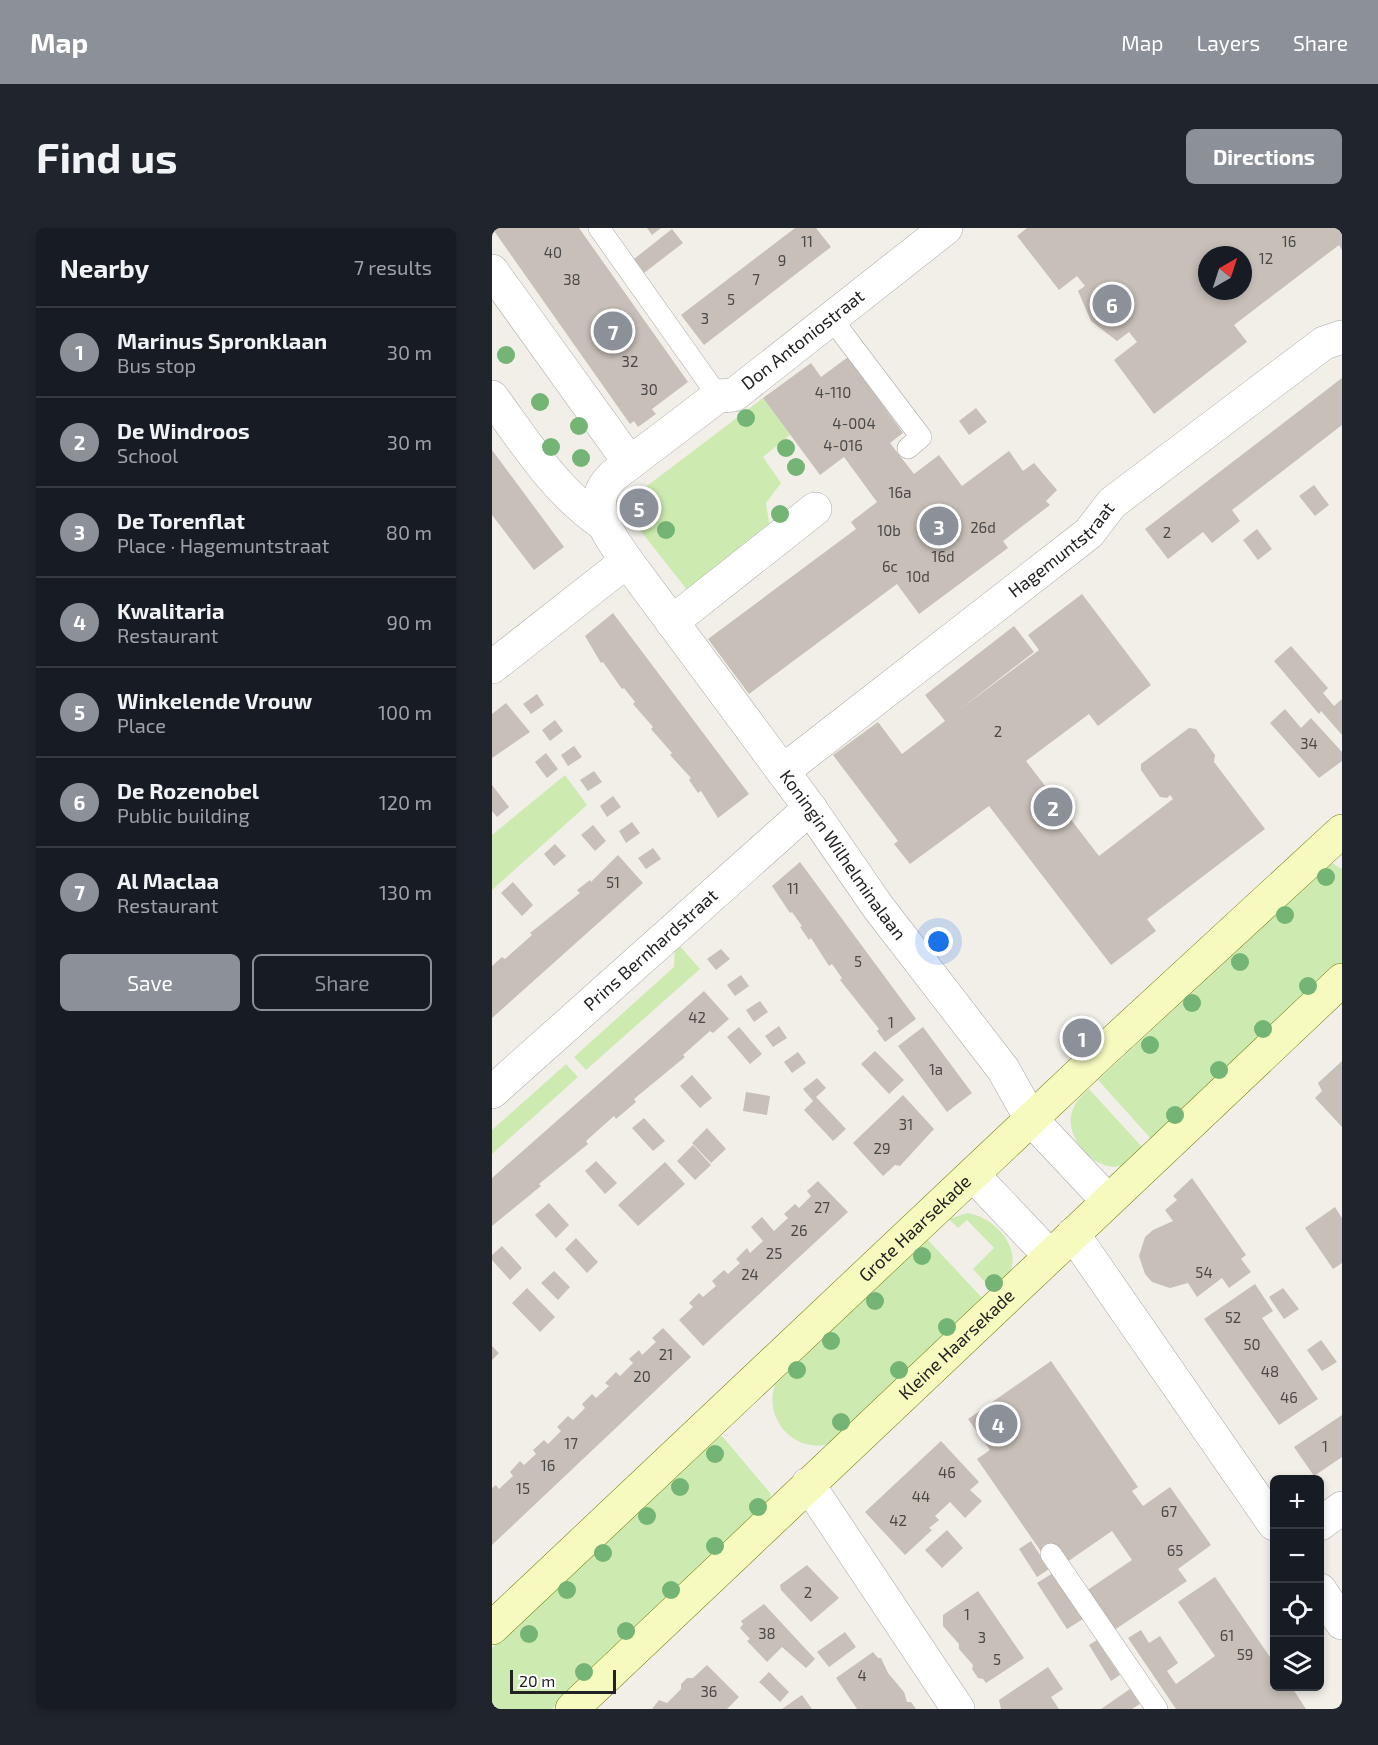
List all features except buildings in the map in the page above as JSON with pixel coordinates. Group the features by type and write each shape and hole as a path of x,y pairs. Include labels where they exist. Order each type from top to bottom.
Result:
{"street":[{"name":"Don Antoniostraat","path":"602,523 599,501 607,481 718,396 734,395 946,228"},
{"path":"492,271 630,464"},
{"name":"Hagemuntstraat","path":"783,771 1089,534 1112,503 1324,343 1342,337"},
{"name":"Koningin Wilhelminalaan","path":"492,397 561,489 578,506 602,523 627,561 810,808 878,907 1003,1069 1031,1119 1108,1201"},
{"path":"672,622 815,509"},
{"path":"492,667 627,561"},
{"name":"Prins Bernhardstraat","path":"492,1092 810,808"},
{"name":"Grote Haarsekade","path":"492,1628 974,1176 1031,1119 1342,831"},
{"name":"Kleine Haarsekade","path":"572,1709 1342,980"},
{"path":"974,1176 1061,1245 1270,1517"},
{"path":"808,1484 958,1709"},
{"path":"1324,1521 1342,1508"},
{"path":"1324,1596 1342,1623"}],"lane":[{"path":"599,228 718,396"},
{"path":"831,318 921,437 908,448"},
{"path":"1051,1554 1157,1709"}],"green space":[{"path":"763,398 790,435 763,457 781,483 766,503 770,529 688,591 639,529 632,512 644,512 648,504 643,489"},
{"path":"565,775 587,805 492,890 492,835"},
{"path":"1332,863 1342,869 1342,962 1153,1141 1098,1080"},
{"path":"678,944 700,969 586,1070 574,1057 674,967 675,948"},
{"path":"566,1064 578,1077 492,1154 492,1130"},
{"path":"1089,1089 1144,1149 1121,1166 1111,1167 1093,1159 1078,1144 1073,1135 1071,1116 1073,1108"},
{"path":"967,1213 985,1219 994,1225 1001,1232 1011,1250 1013,1260 1010,1273 994,1292 973,1269 994,1248 967,1220 958,1228 949,1219"},
{"path":"927,1239 985,1301 829,1444 816,1446 804,1444 793,1438 784,1431 773,1410 772,1397 775,1385"},
{"path":"722,1436 771,1494 767,1504 552,1709 492,1709 492,1648 714,1440"}],"place":[{"name":"De Rozenobel","path":"1112,304"},
{"name":"Al Maclaa","path":"613,331"},
{"name":"Winkelende Vrouw","path":"639,508"},
{"name":"De Torenflat","path":"939,526"},
{"name":"De Windroos","path":"1053,807"},
{"name":"Marinus Spronklaan","path":"1082,1038"},
{"name":"Kwalitaria","path":"998,1424"}]}
